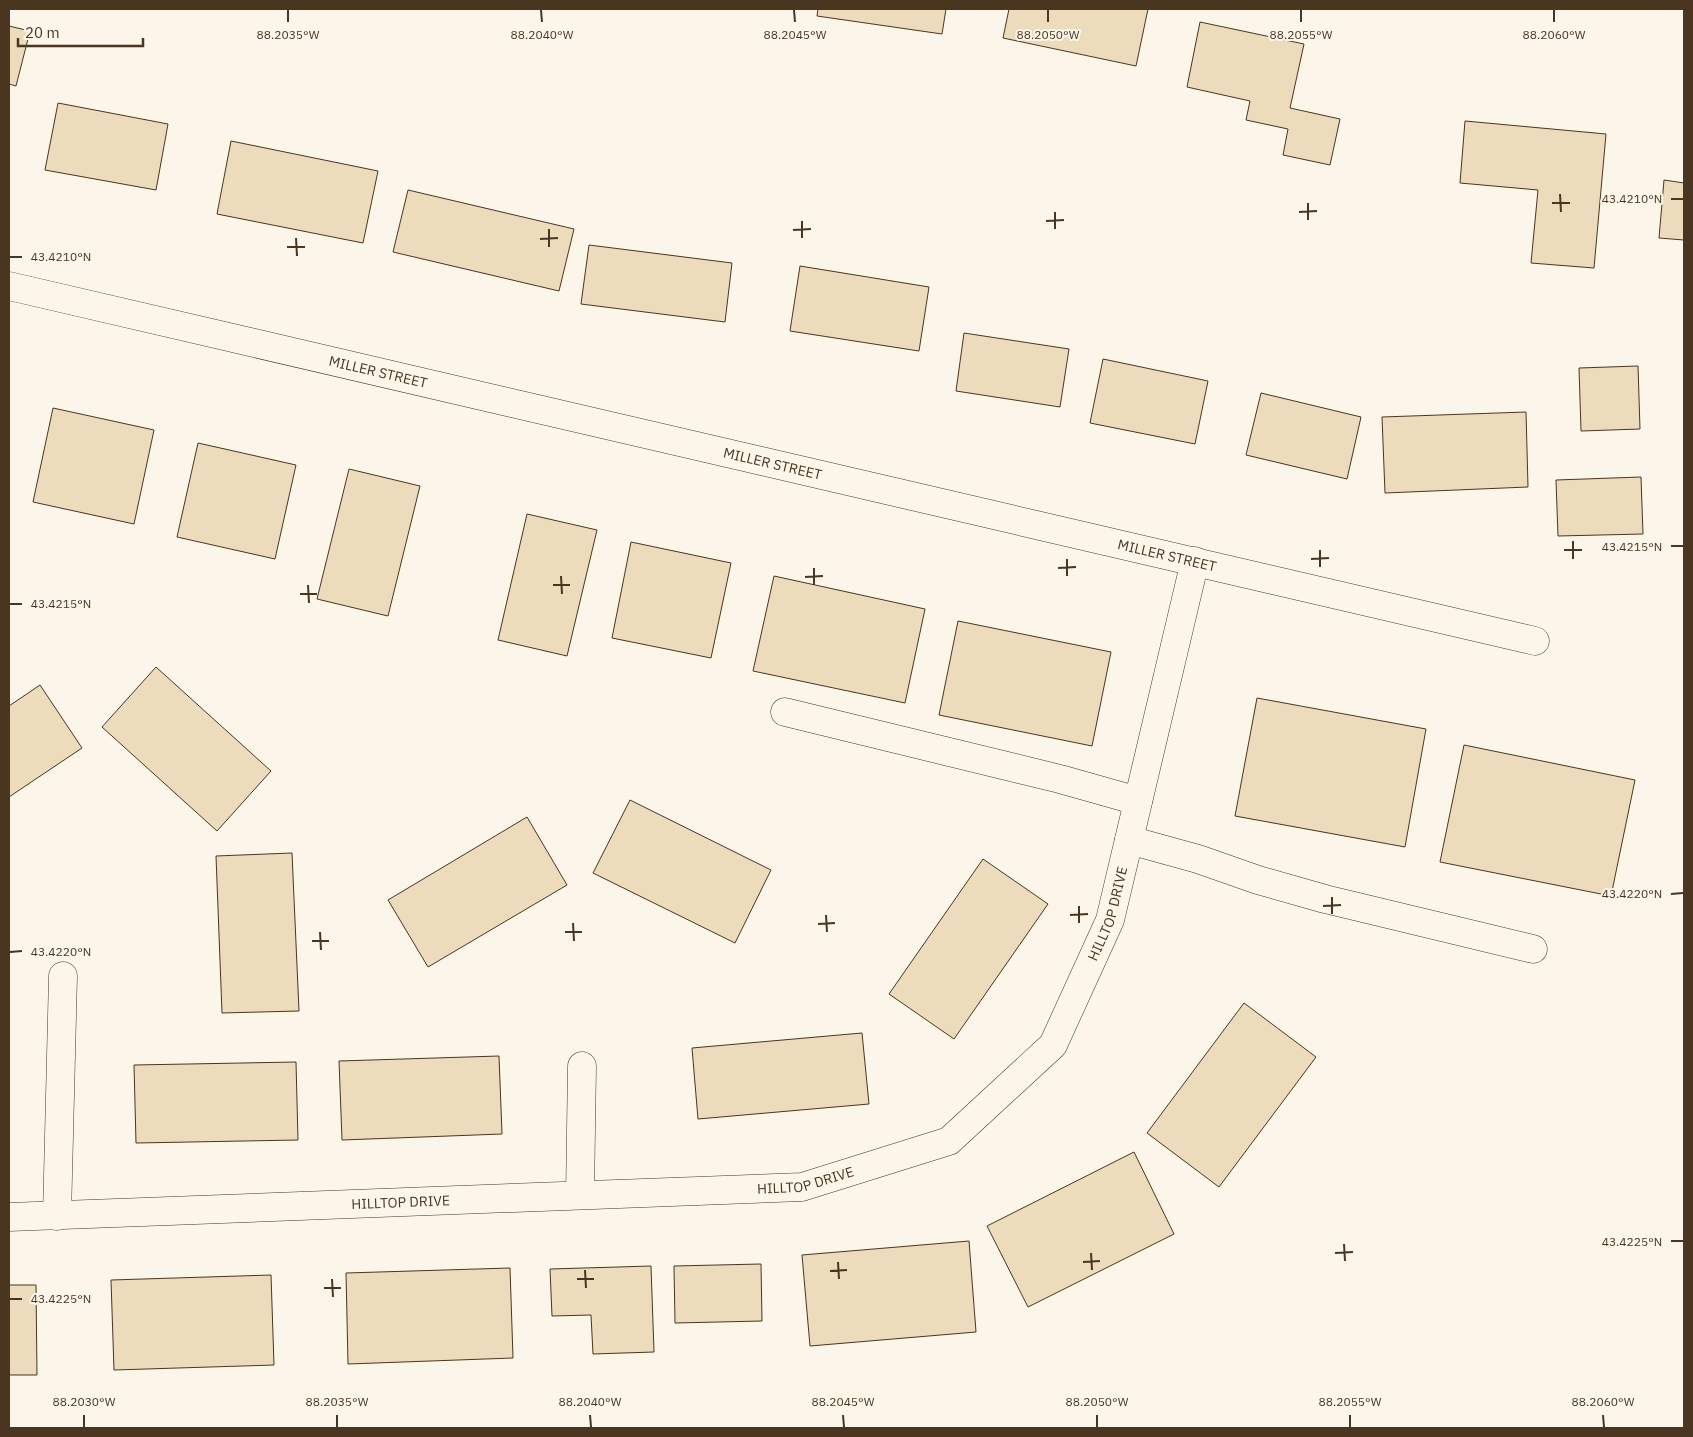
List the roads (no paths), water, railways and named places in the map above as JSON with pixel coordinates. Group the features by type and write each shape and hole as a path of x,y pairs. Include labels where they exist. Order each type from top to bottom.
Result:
{"street":[{"name":"MILLER STREET","path":"9,286 1535,641"},
{"name":"HILLTOP DRIVE","path":"9,1217 802,1187 949,1141 1053,1045 1110,920 1195,561"},
{"path":"786,712 1051,777 1138,801"},
{"path":"1129,840 1198,859 1258,880 1325,899 1533,949"},
{"path":"57,1216 63,976"},
{"path":"580,1195 582,1066"}]}
